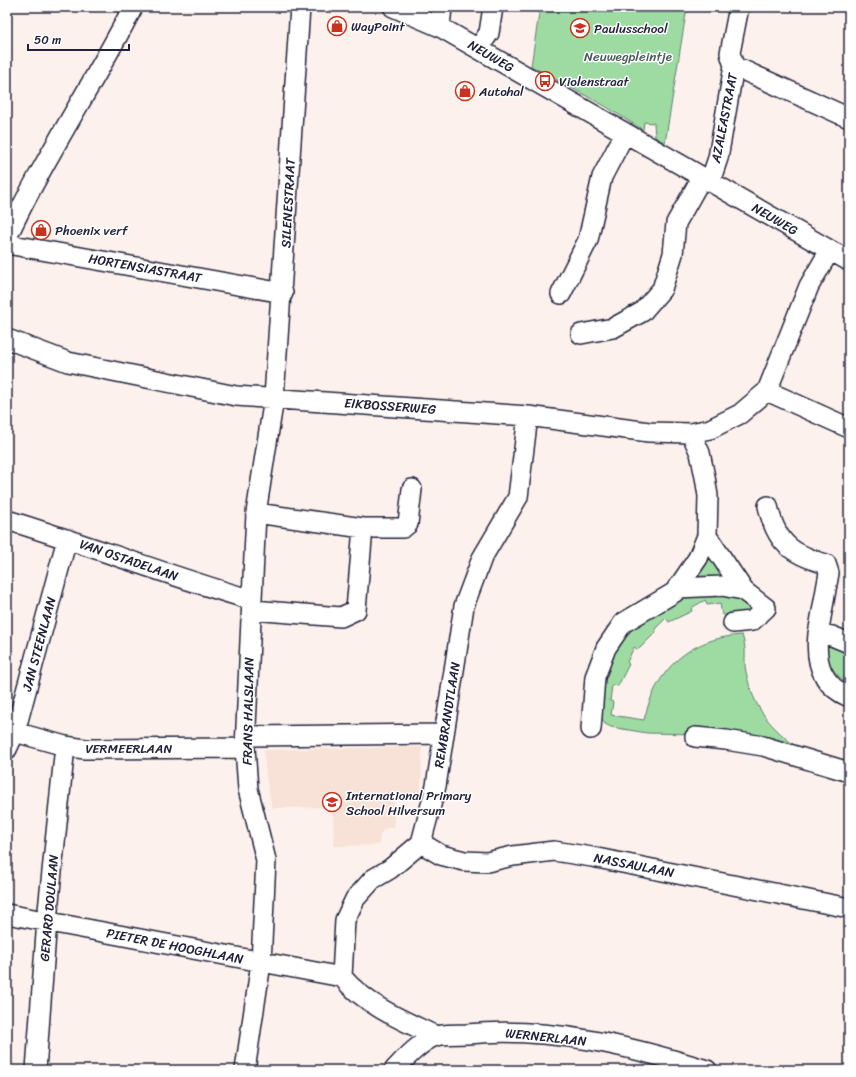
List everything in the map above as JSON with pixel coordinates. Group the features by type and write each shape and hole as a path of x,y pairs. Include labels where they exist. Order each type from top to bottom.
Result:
{"street":[{"path":"7,238 20,209 57,140 133,7"},
{"name":"SILENESTRAAT","path":"274,398 300,7"},
{"name":"NEUWEG","path":"393,7 440,27 706,180 849,260"},
{"path":"440,27 442,7"},
{"path":"480,50 489,33 493,7"},
{"name":"AZALEASTRAAT","path":"706,180 718,158 734,66 730,53 739,7"},
{"path":"734,66 849,118"},
{"path":"561,294 588,240 602,177 625,133"},
{"path":"581,334 613,328 642,312 662,289 673,254 676,223 706,180"},
{"name":"HORTENSIASTRAAT","path":"7,244 282,293"},
{"path":"830,250 809,286 767,391 849,428"},
{"name":"EIKBOSSERWEG","path":"7,339 68,362 236,396 528,416 648,432 691,433 710,429 740,414 767,391"},
{"name":"FRANS HALSLAAN","path":"245,1070 261,963 266,860 248,789 246,742 256,514 274,398"},
{"name":"REMBRANDTLAAN","path":"421,843 436,786 464,606 482,558 518,497 528,416"},
{"path":"590,728 595,677 606,648 623,623 675,592 698,558 707,536 708,496 700,453 691,433"},
{"path":"256,514 363,528 403,528 408,524 412,489"},
{"path":"768,506 772,524 785,545 805,558 826,564 829,573 816,652 821,671 832,687 849,697"},
{"name":"VAN OSTADELAAN","path":"7,520 67,539 252,605 341,617 356,610 363,528"},
{"path":"707,536 744,590 766,608 752,621 733,623"},
{"name":"JAN STEENLAAN","path":"8,750 15,732 67,539"},
{"path":"677,588 722,586 744,590"},
{"path":"818,634 832,636 849,643"},
{"name":"VERMEERLAAN","path":"15,732 65,746 84,749 444,734"},
{"path":"695,737 763,746 849,772"},
{"name":"GERARD DOULAAN","path":"36,1070 47,920 65,746"},
{"path":"421,843 390,869 373,879 355,899 346,920 342,977 356,993 388,1014 436,1036"},
{"name":"NASSAULAAN","path":"421,843 441,855 464,861 487,862 513,856 554,851 592,856 849,908"},
{"name":"PIETER DE HOOGHLAAN","path":"7,914 47,920 261,963 342,977"},
{"name":"WERNERLAAN","path":"394,1070 408,1055 436,1036 487,1032 528,1032 584,1039 665,1057 707,1070"}],"shaded area":[{"name":"International Primary School Hilversum","path":"422,747 421,795 394,796 394,827 384,829 380,835 379,845 334,846 333,807 272,808 266,776 264,750"}],"green space":[{"name":"Neuwegpleintje","path":"540,7 687,7 665,143 655,137 654,123 644,122 643,130 605,106 531,66"},
{"path":"709,553 734,584 694,578"},
{"path":"686,592 740,596 752,608 743,614 722,615 720,603 707,605 705,600 691,608 692,611 669,622 666,618 655,629 656,632 638,650 634,647 627,662 629,664 618,686 612,685 610,701 613,702 611,715 644,720 649,702 657,686 666,671 678,660 691,650 706,642 723,637 742,635 745,646 745,663 749,685 759,707 772,725 799,749 695,734 647,733 611,727 605,724 601,717 600,687 606,659 625,631"},
{"path":"829,641 843,650 849,658 849,684 834,671 831,666 827,653"}],"place":[{"name":"WayPoint","path":"337,26"},
{"name":"Paulusschool","path":"580,28"},
{"name":"Violenstraat","path":"545,81"},
{"name":"Autohal","path":"465,91"},
{"name":"Phoenix verf","path":"41,230"},
{"name":"International Primary School Hilversum","path":"332,802"}]}
